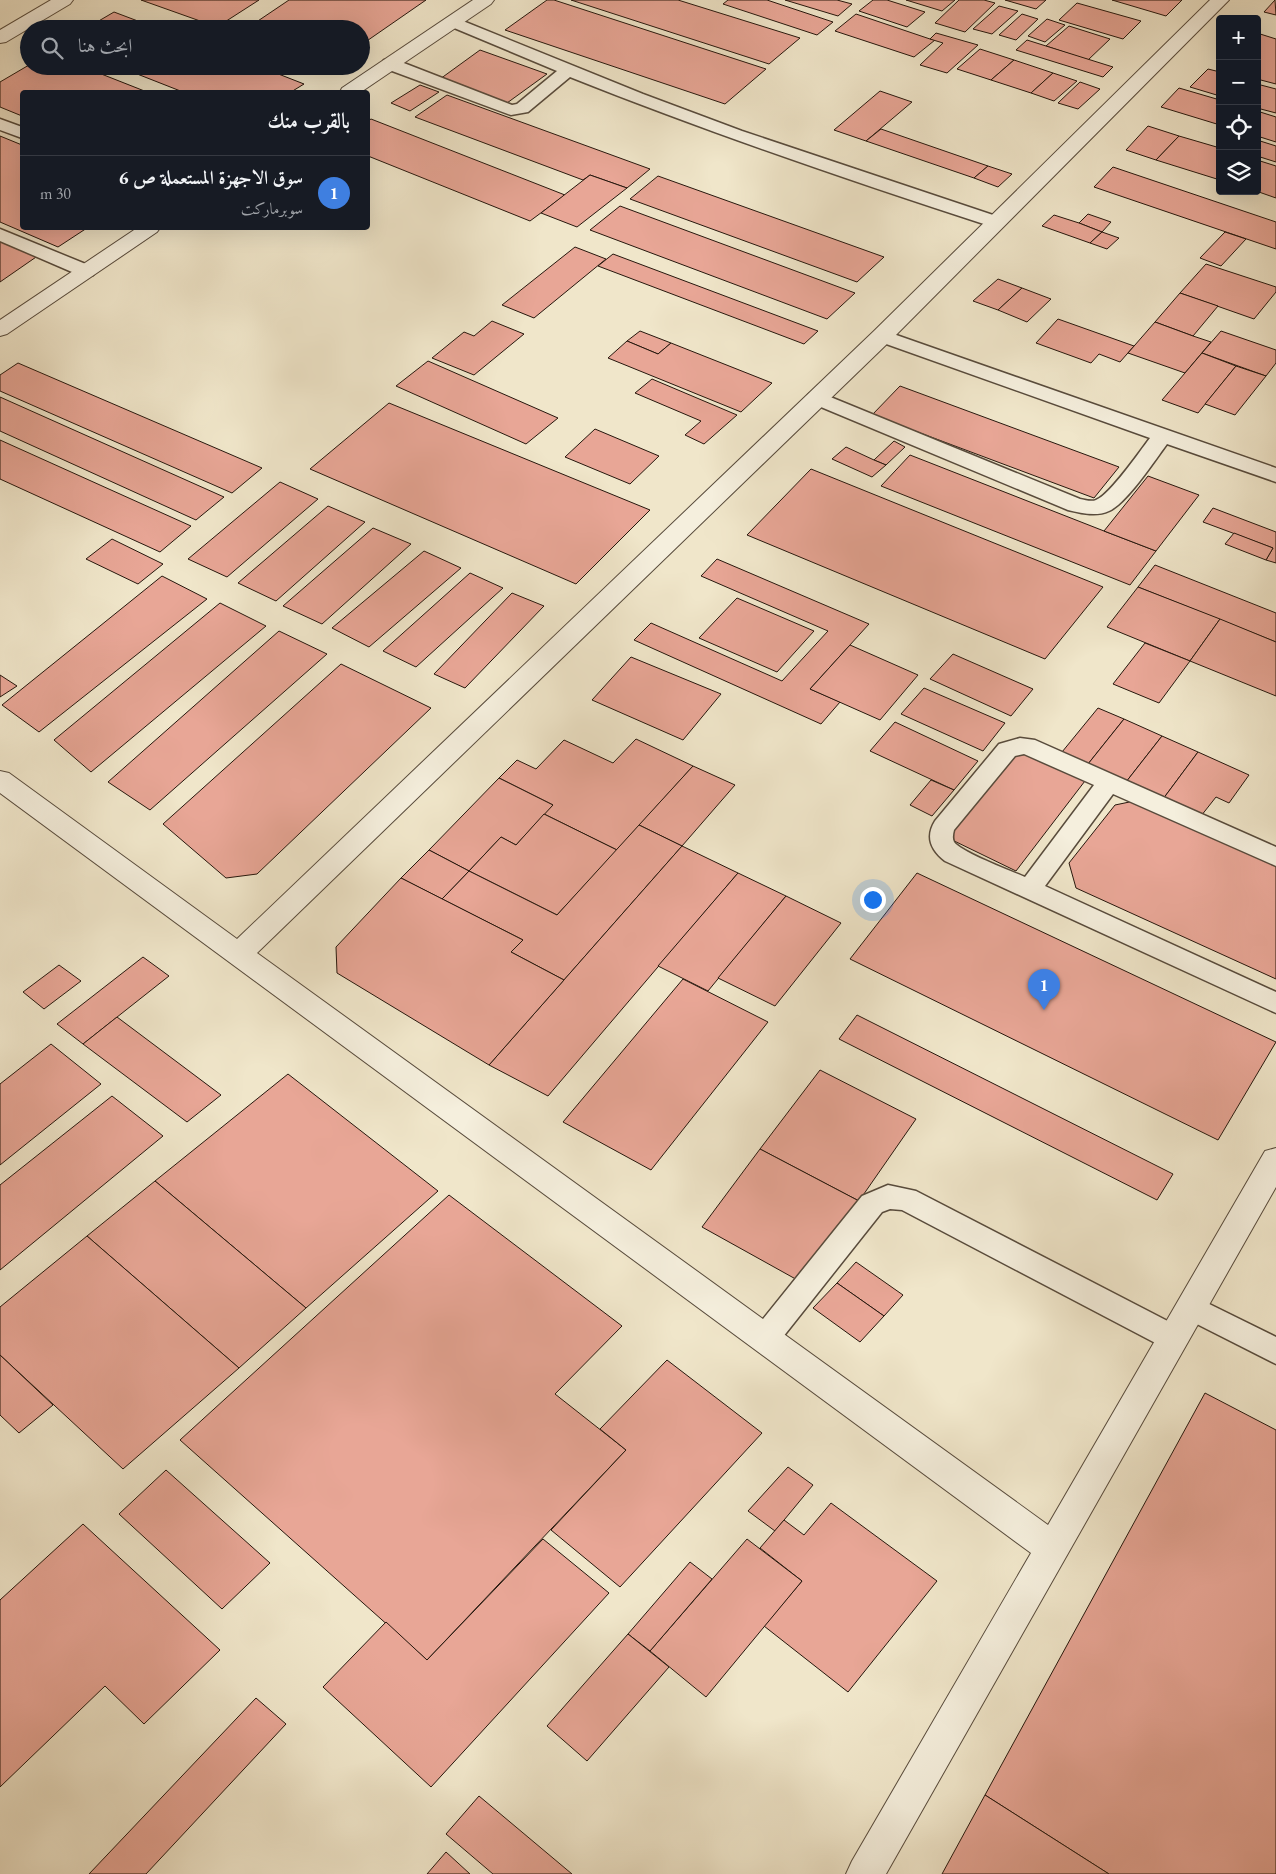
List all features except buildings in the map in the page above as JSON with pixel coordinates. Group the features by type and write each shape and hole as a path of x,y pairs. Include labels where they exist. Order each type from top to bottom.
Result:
{"street":[{"path":"30,20 64,0"},
{"path":"352,90 485,0"},
{"path":"239,954 882,336 1220,0"},
{"path":"0,38 20,26"},
{"path":"0,330 147,230"},
{"path":"0,780 1052,1548"},
{"path":"865,1874 1276,1160"}],"lane":[{"path":"452,22 717,128 842,172 996,222"},
{"path":"390,64 511,110 522,108 568,70"},
{"path":"0,124 20,132"},
{"path":"0,234 86,271"},
{"path":"882,336 1276,475"},
{"path":"816,398 1075,505 1084,507 1093,507 1108,502 1163,435"},
{"path":"1276,857 1034,748 1020,746 1007,750 943,827 940,835 941,842 946,850 954,855 1276,1002"},
{"path":"1029,889 1109,782"},
{"path":"765,1338 872,1204 888,1196 897,1196 1173,1338"},
{"path":"1191,1307 1276,1351"}],"place":[{"name":"سوق الاجهزة المستعملة ص 6","path":"1044,1010"}]}
